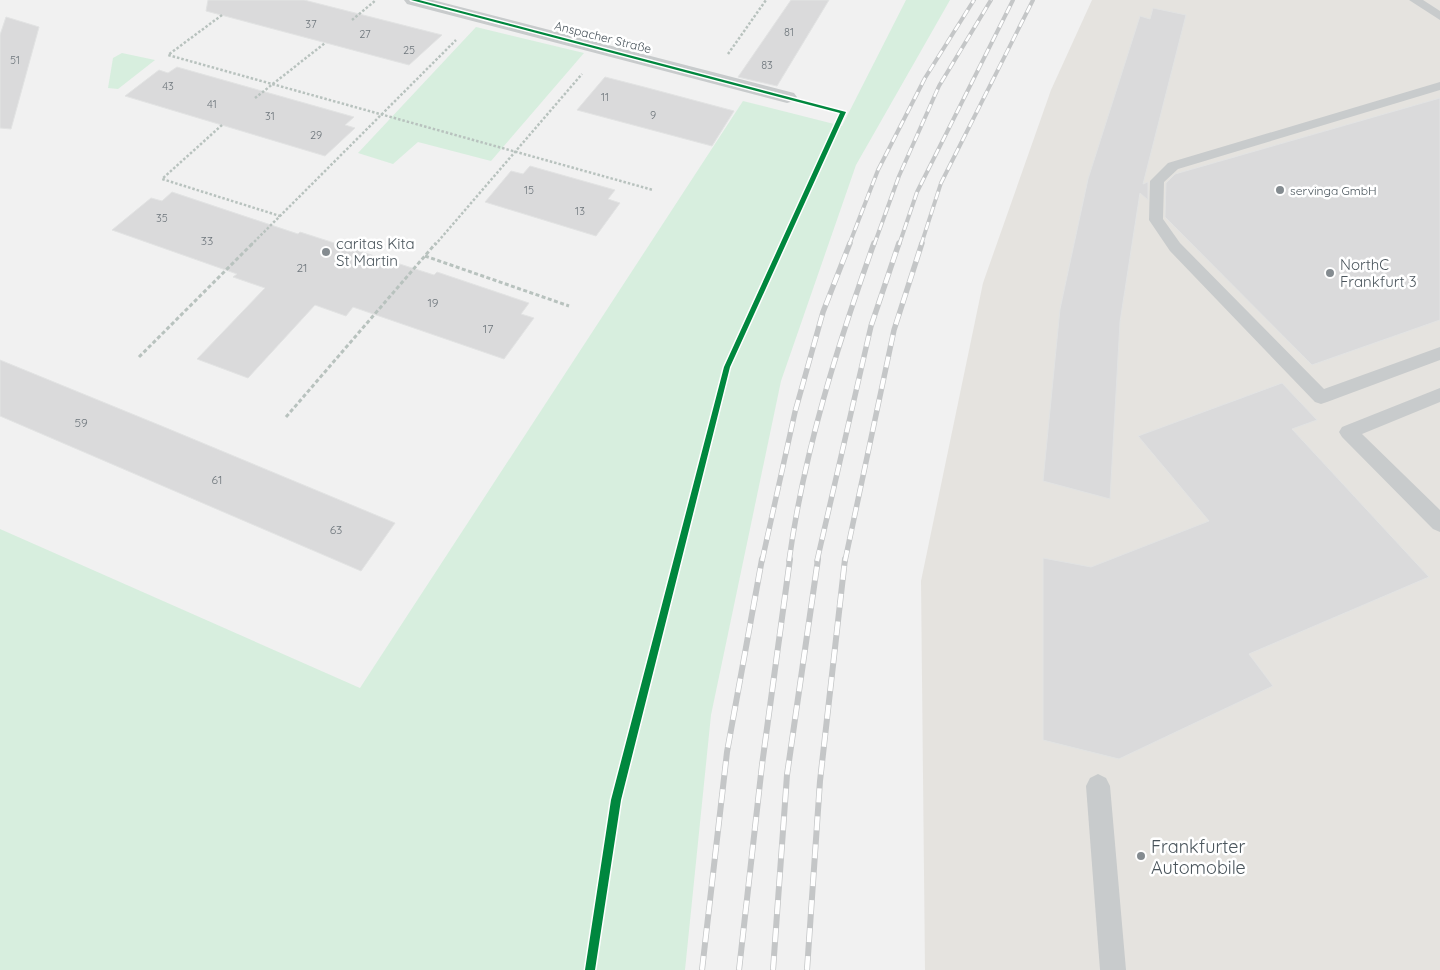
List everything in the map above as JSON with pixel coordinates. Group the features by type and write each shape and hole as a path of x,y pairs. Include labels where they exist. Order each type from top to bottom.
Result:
{"street":[{"name":"Anspacher Straße","path":"424,1 786,97"}],"lane":[{"path":"1415,0 1440,16"},
{"path":"1440,86 1173,166 1157,181 1156,220 1175,247 1321,397 1440,353"},
{"path":"1440,395 1348,432 1440,523"},
{"path":"1098,786 1113,970"}],"path":[{"path":"352,20 376,0"},
{"path":"712,76 766,0"},
{"path":"222,15 168,56 653,190"},
{"path":"139,357 479,17"},
{"path":"254,98 325,43"},
{"path":"286,417 604,49"},
{"path":"222,125 162,179 280,216"},
{"path":"425,256 569,306"}],"shaded area":[{"path":"1092,0 1440,0 1440,970 925,970 921,581 983,283 1051,90"}],"green space":[{"path":"906,0 950,0 856,165 781,381 711,715 685,970 0,970 0,529 360,688 743,101 842,126"},
{"path":"476,27 584,53 491,161 418,142 393,164 358,153"},
{"path":"122,53 155,60 118,89 108,88 113,58"}],"building":[{"path":"208,0 304,0 442,35 409,65 206,11"},
{"path":"791,0 829,0 777,86 738,77"},
{"path":"1153,8 1186,15 1143,184 1148,182 1148,200 1140,193 1120,322 1110,499 1043,481 1060,309 1088,179 1140,16 1150,19"},
{"path":"6,17 39,27 11,129 0,128 0,35"},
{"path":"177,67 354,117 345,125 355,128 325,156 125,96 159,70 168,73"},
{"path":"605,77 734,111 712,146 577,110"},
{"name":"NorthC Frankfurt 3","path":"1440,98 1440,320 1312,365 1165,217 1166,183 1175,174"},
{"path":"530,166 615,190 608,199 620,203 596,236 485,202 511,171 523,174"},
{"path":"172,192 298,234 300,232 434,275 437,272 529,303 521,314 534,318 504,359 353,307 346,316 315,305 248,378 197,359 265,288 233,277 237,274 112,230 151,198 162,201"},
{"path":"0,360 395,523 361,571 0,416"},
{"path":"1282,383 1317,420 1292,429 1429,577 1249,654 1273,686 1119,759 1043,740 1043,558 1091,567 1209,521 1138,436"}],"railway":[{"path":"849,245 878,170 925,78 974,0"},
{"path":"874,245 899,176 939,86 991,0"},
{"path":"899,245 917,192 1013,0"},
{"path":"921,245 941,183 1033,0"},
{"path":"762,561 795,412 823,312 850,243"},
{"path":"789,561 803,480 823,400 847,321 874,243"},
{"path":"817,561 871,326 899,243"},
{"path":"845,561 894,330 922,243"},
{"path":"702,970 727,752 762,559"},
{"path":"739,970 762,765 790,559"},
{"path":"773,970 787,775 818,559"},
{"path":"807,970 820,781 845,559"}],"cycle path":[{"path":"413,0 843,112 727,367 616,800 590,970"}],"place":[{"name":"servinga GmbH","path":"1280,190"},
{"name":"caritas Kita St Martin","path":"326,252"},
{"name":"NorthC Frankfurt 3","path":"1330,273"},
{"name":"Frankfurter Automobile","path":"1141,856"}]}
